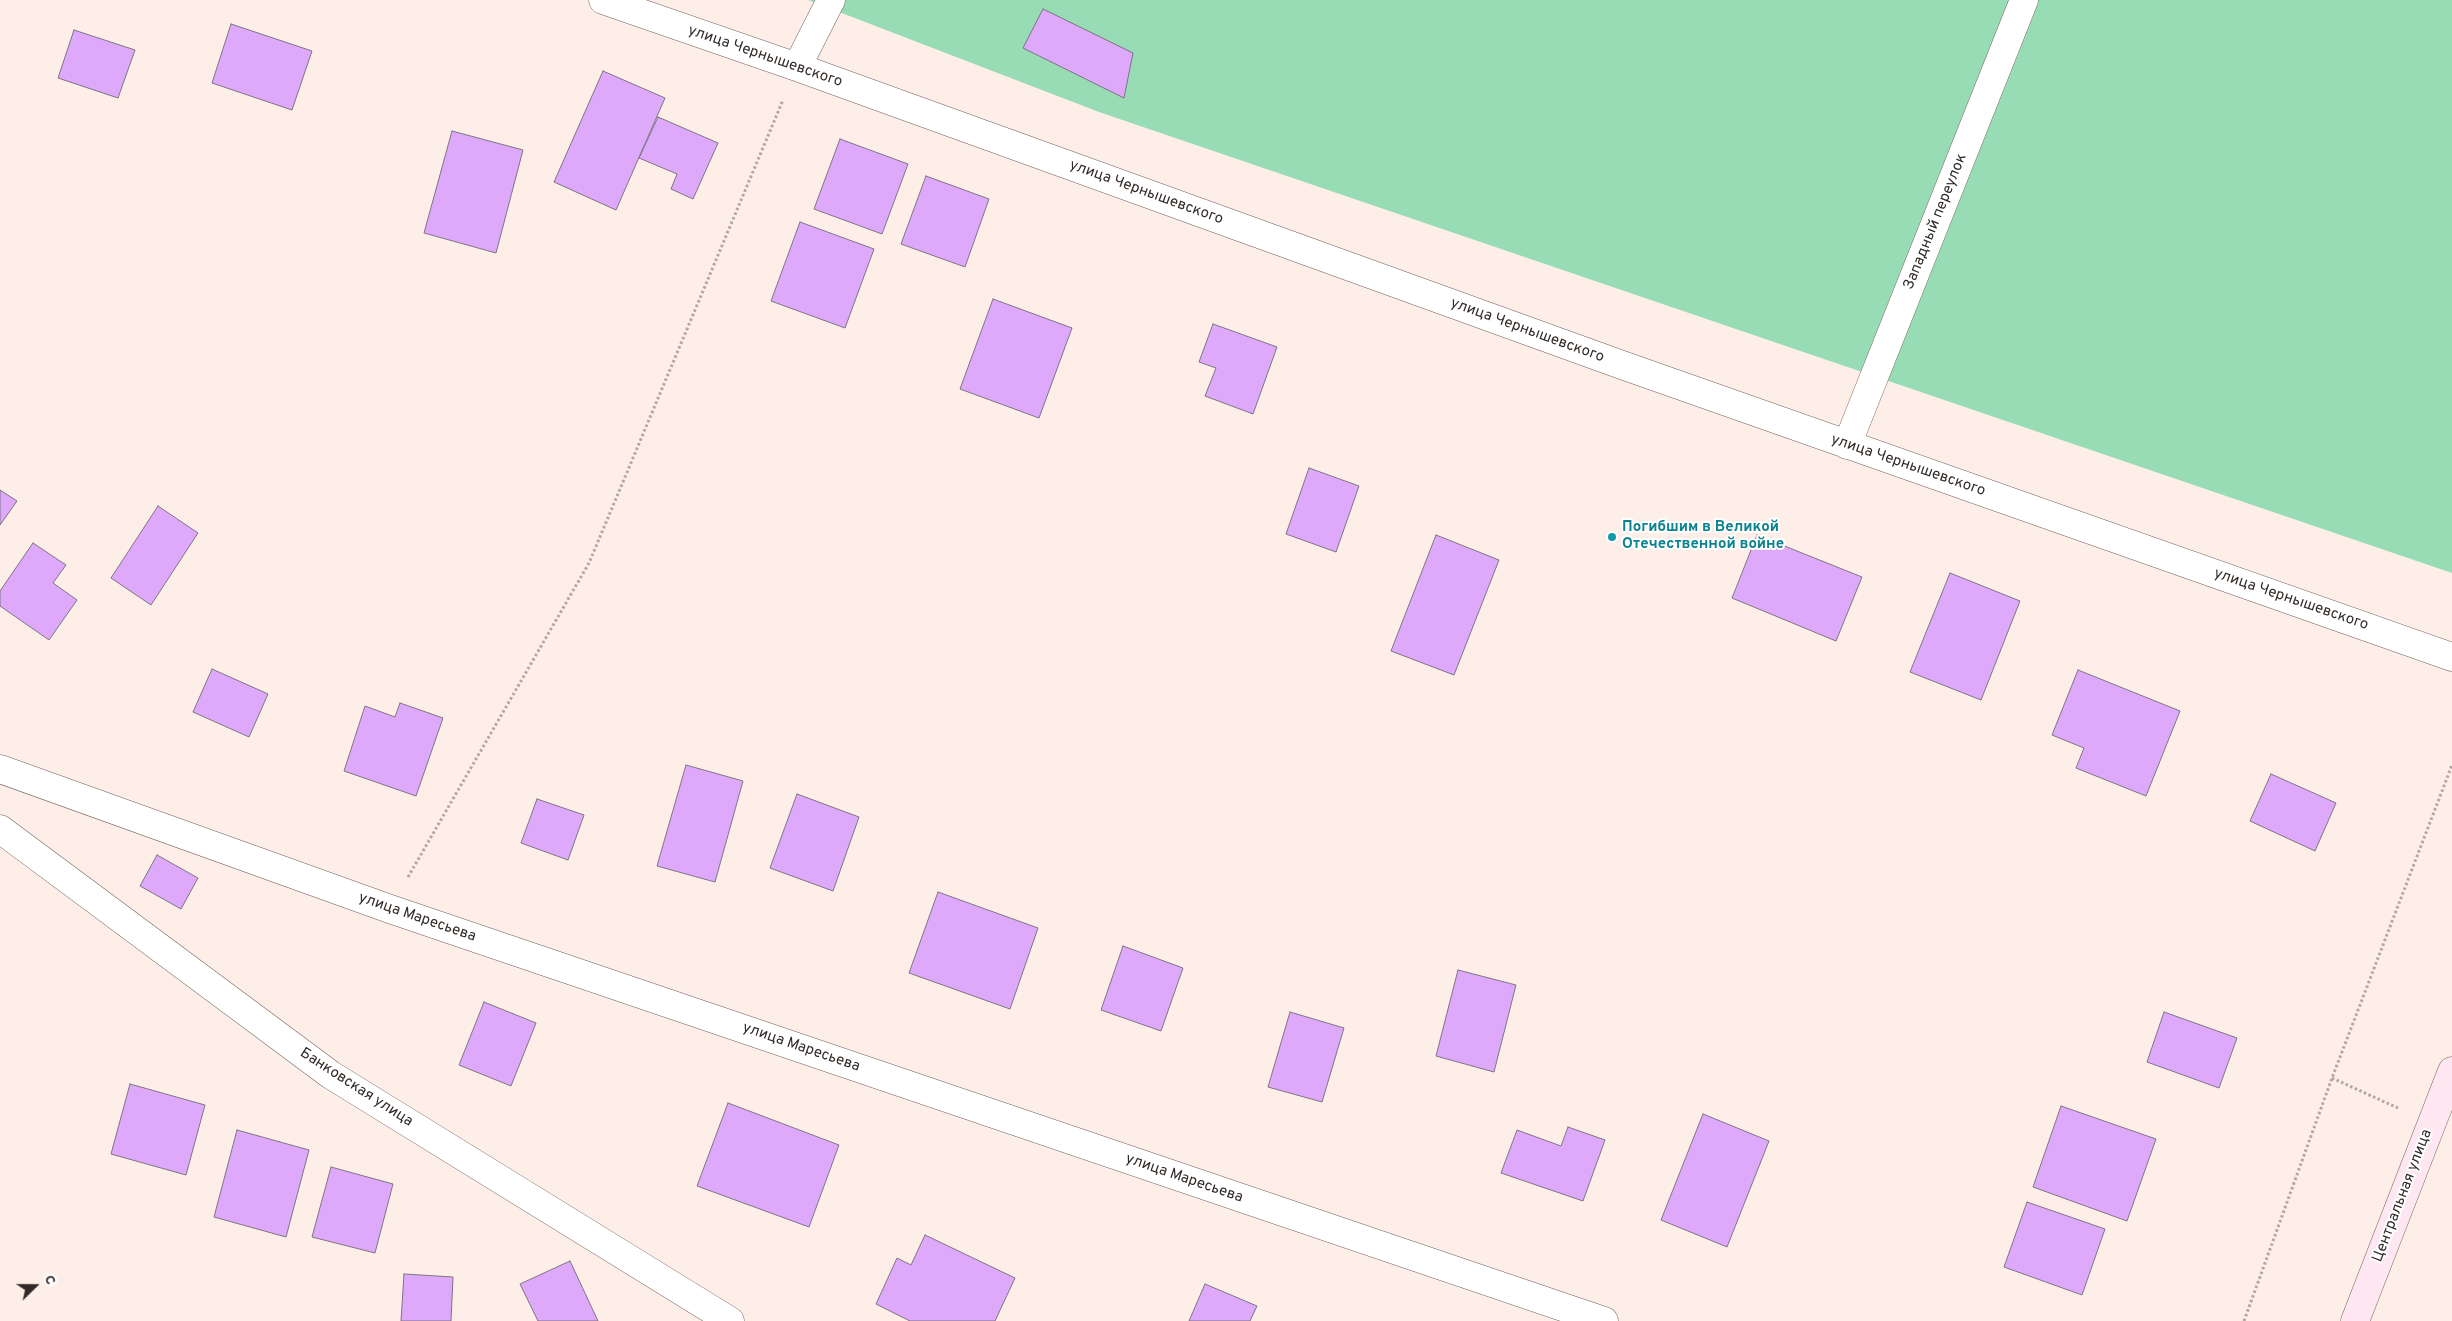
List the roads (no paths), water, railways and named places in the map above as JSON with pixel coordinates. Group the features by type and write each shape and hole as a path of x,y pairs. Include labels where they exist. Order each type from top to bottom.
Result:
{"street":[{"name":"улица Чернышевского","path":"603,0 1847,444 2452,657"},
{"path":"797,68 831,0"},
{"name":"Западный переулок","path":"1847,444 2024,0"},
{"name":"улица Маресьева","path":"0,769 390,909 1604,1321"},
{"name":"Банковская улица","path":"0,828 331,1075 730,1321"},
{"name":"Центральная улица","path":"2355,1321 2452,1071"}],"place":[{"name":"Погибшим в Великой Отечественной войне","path":"1612,537"}]}
